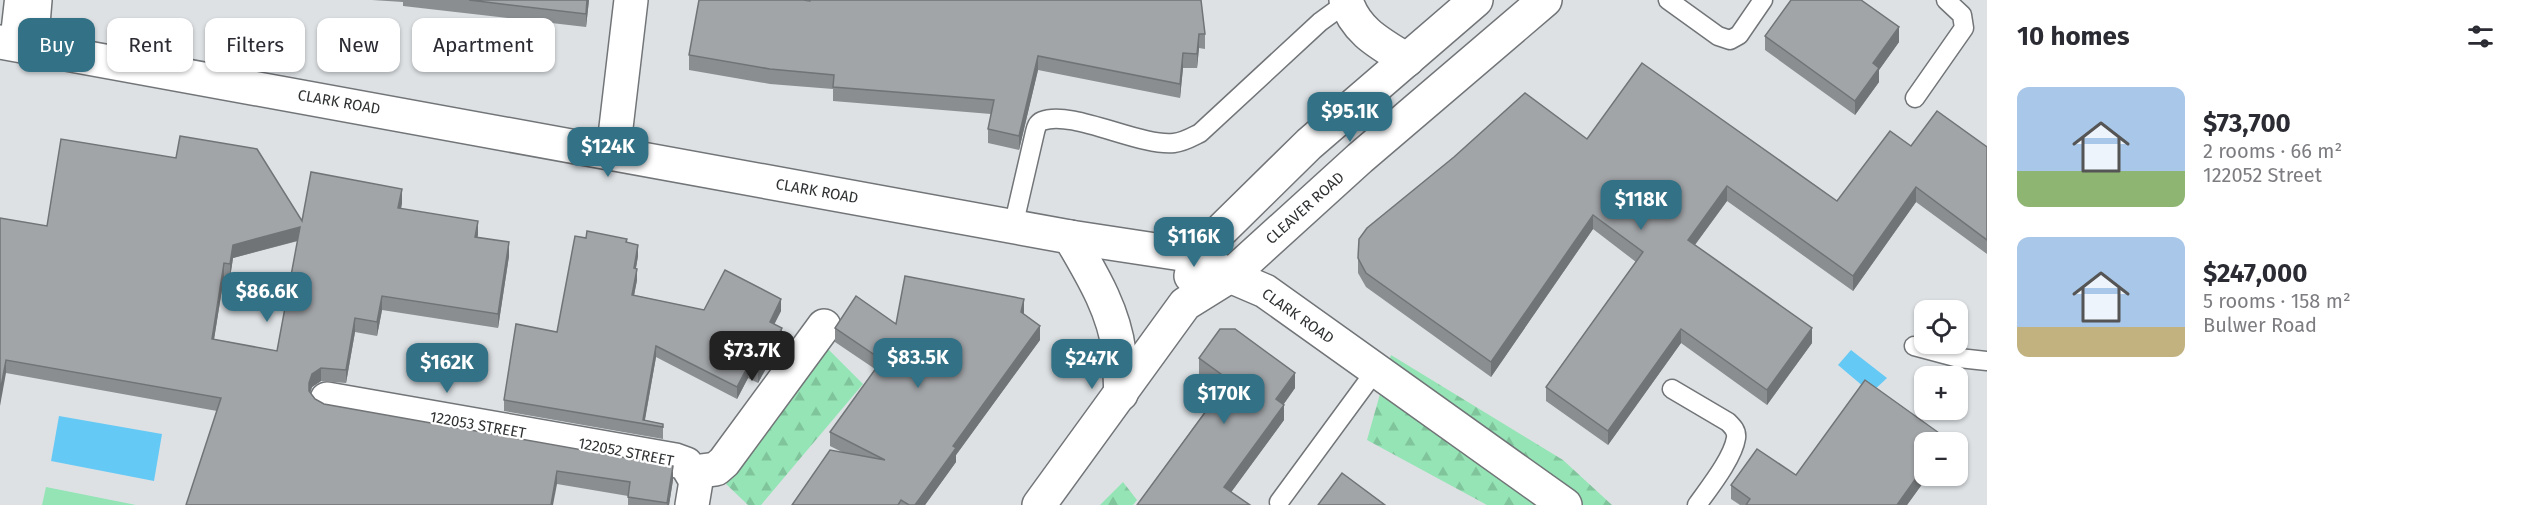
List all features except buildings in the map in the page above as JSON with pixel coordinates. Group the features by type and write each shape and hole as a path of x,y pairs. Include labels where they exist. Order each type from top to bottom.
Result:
{"street":[{"path":"13,45 35,0"},
{"path":"613,153 631,0"},
{"path":"1039,505 1185,304 1195,256 1309,144 1476,0"},
{"name":"CLEAVER ROAD","path":"1185,304 1230,276 1360,158 1545,0"},
{"path":"1346,1 1357,24 1376,41 1407,60"},
{"name":"CLARK ROAD","path":"13,45 1013,227 1195,256 1230,276 1264,291 1565,505"},
{"path":"1070,237 1098,285 1108,312 1119,351 1121,394"},
{"path":"693,472 716,469 724,462 824,326"},
{"name":"122053 STREET","path":"327,399 558,440"},
{"name":"122052 STREET","path":"558,440 675,460 686,464 693,472 696,481 692,505"}],"lane":[{"path":"13,45 14,0"},
{"path":"1668,0 1718,36 1730,40 1739,35 1763,0"},
{"path":"1915,98 1964,27 1962,15 1946,0"},
{"path":"1013,227 1035,132 1037,125 1042,121 1051,119 1076,121 1164,142 1173,143 1185,140 1200,133 1320,22 1346,1"},
{"path":"1947,354 1987,361"},
{"path":"1279,502 1376,370"},
{"path":"1672,389 1728,422 1735,429 1736,437 1732,450 1697,505"}],"green space":[{"path":"825,346 863,384 761,505 748,505 726,484"},
{"path":"1391,355 1563,460 1612,505 1487,505 1367,440"},
{"path":"1123,482 1137,500 1133,505 1100,505"},
{"path":"46,487 136,505 42,505"}],"water":[{"path":"1851,350 1887,378 1871,393 1838,365"},
{"path":"59,416 162,434 154,481 51,461"}]}
